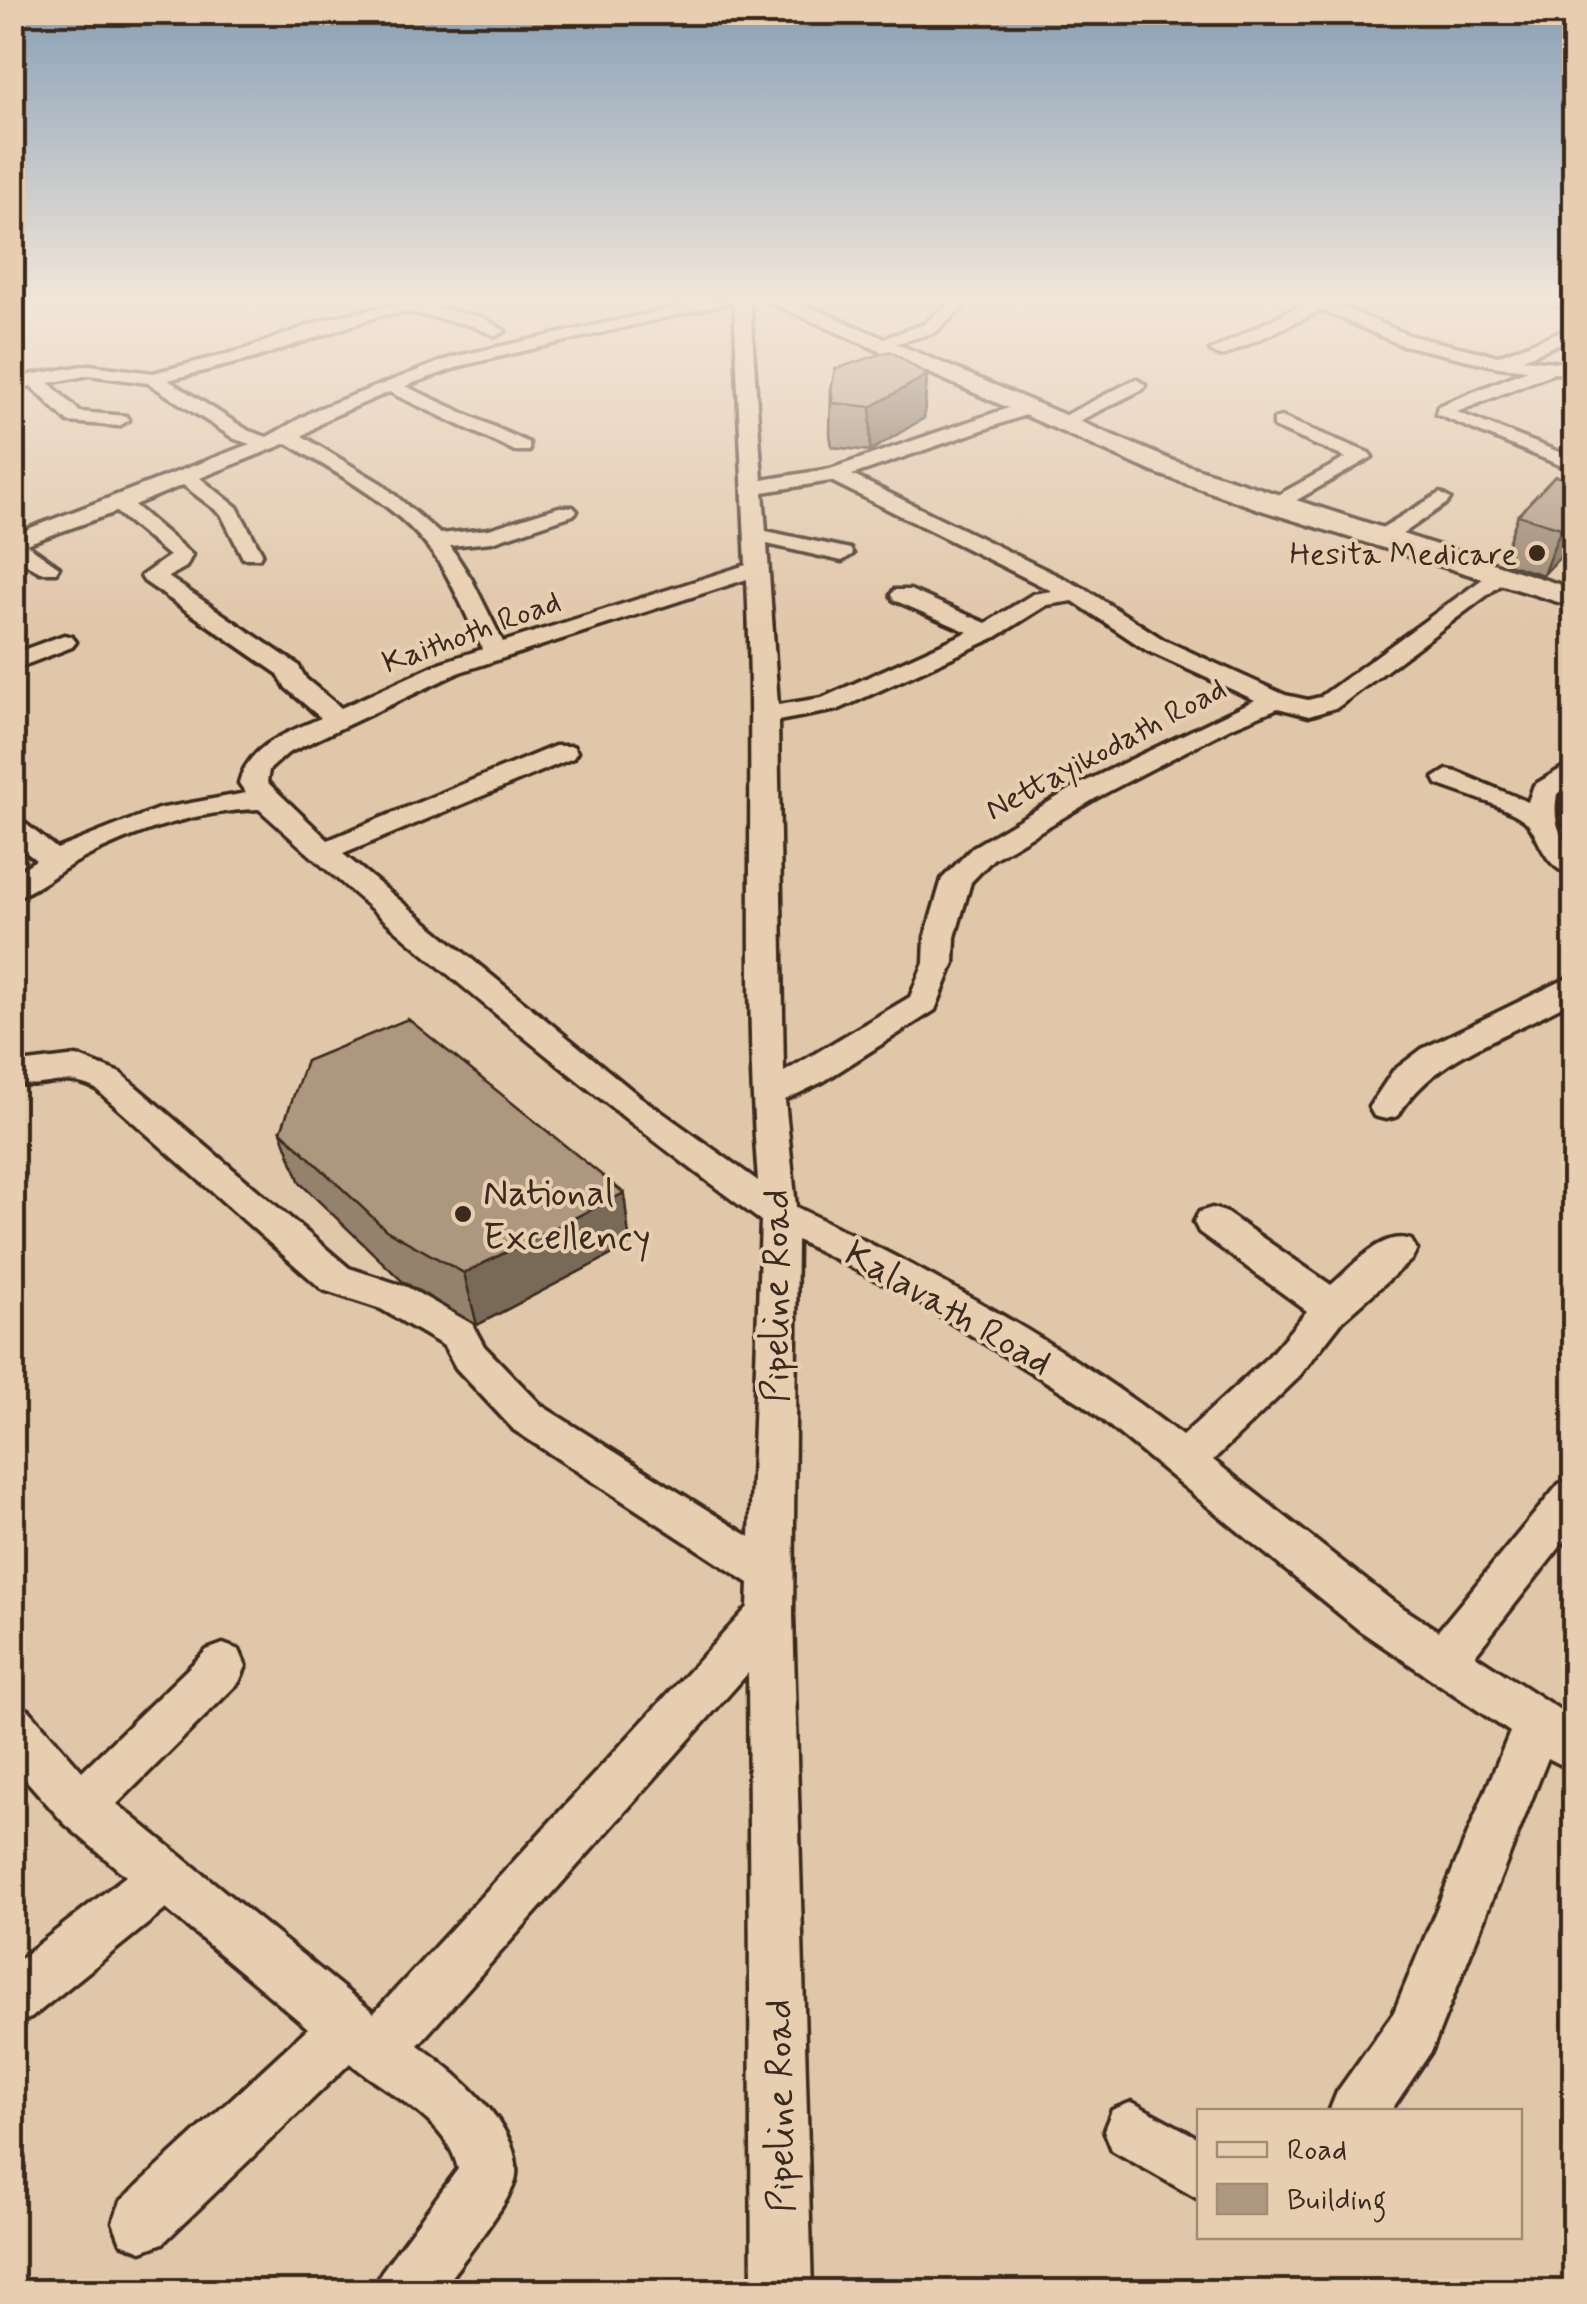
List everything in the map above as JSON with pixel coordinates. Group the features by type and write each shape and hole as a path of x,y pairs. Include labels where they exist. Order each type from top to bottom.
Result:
{"main road":[{"path":"1035,410 1162,466 1574,598"}],"street":[{"path":"66,410 75,418 119,420"},
{"path":"201,410 242,436 278,440 377,490 450,560 497,653"},
{"path":"12,544 278,440 332,410"},
{"path":"442,410 522,447"},
{"name":"Pipeline Road","path":"750,410 765,715 768,1094 779,1215 771,1594 782,2292"},
{"path":"752,488 834,474 1023,410"},
{"path":"1062,422 1086,410"},
{"path":"1446,410 1446,414 1574,465"},
{"path":"1274,505 1362,457 1281,424"},
{"path":"834,474 1090,599 1155,645 1276,700"},
{"path":"184,476 230,511 252,552"},
{"path":"1383,537 1440,499"},
{"path":"118,502 181,556 178,562 152,576 289,670 295,683 337,718"},
{"path":"435,542 492,535 566,511"},
{"path":"12,544 48,567"},
{"path":"755,552 842,554"},
{"name":"Kaithoth Road","path":"266,800 253,784 256,768 279,747 451,667 497,653 755,552"},
{"name":"Nettayikodath Road","path":"768,1094 812,1073 924,1003 939,963 940,937 957,879 983,853 1149,759 1276,700 1308,708 1329,702 1503,575"},
{"path":"765,715 828,704 988,632 1041,599 1077,594"},
{"path":"902,595 988,632"},
{"path":"12,663 64,642"},
{"path":"324,852 564,752"},
{"path":"1574,770 1544,791 1538,816 1549,843 1574,866"},
{"path":"1447,778 1538,816"},
{"path":"12,889 92,844 170,816 230,799 266,800"},
{"name":"Kalavath Road","path":"266,800 627,1105 779,1215 934,1293 1098,1393 1374,1615 1556,1735"},
{"path":"12,827 56,862"},
{"path":"1386,1107 1389,1098 1419,1069 1470,1036 1499,1027 1574,985"},
{"path":"12,1069 19,1073 44,1073 75,1068 108,1081 336,1280 394,1298 458,1335 470,1357 528,1418 631,1487 771,1594 363,2039 142,2222"},
{"path":"1212,1222 1317,1295 1328,1310"},
{"path":"1184,1462 1288,1360 1328,1310 1398,1250"},
{"path":"1442,1660 1574,1497"},
{"path":"80,1806 223,1666"},
{"path":"12,1727 80,1806 363,2039 432,2088 480,2145 488,2176 403,2292"},
{"path":"1359,2109 1413,2030 1556,1735"},
{"path":"12,1999 166,1876"},
{"path":"1132,2130 1197,2170"}],"building":[{"path":"1555,476 1574,479 1574,514 1561,528 1518,515"},
{"name":"National Excellency","path":"408,1019 624,1193 464,1273 386,1230 281,1131 306,1061"}],"place":[{"name":"Hesita Medicare","path":"1537,553"},
{"name":"National Excellency","path":"463,1214"}]}
